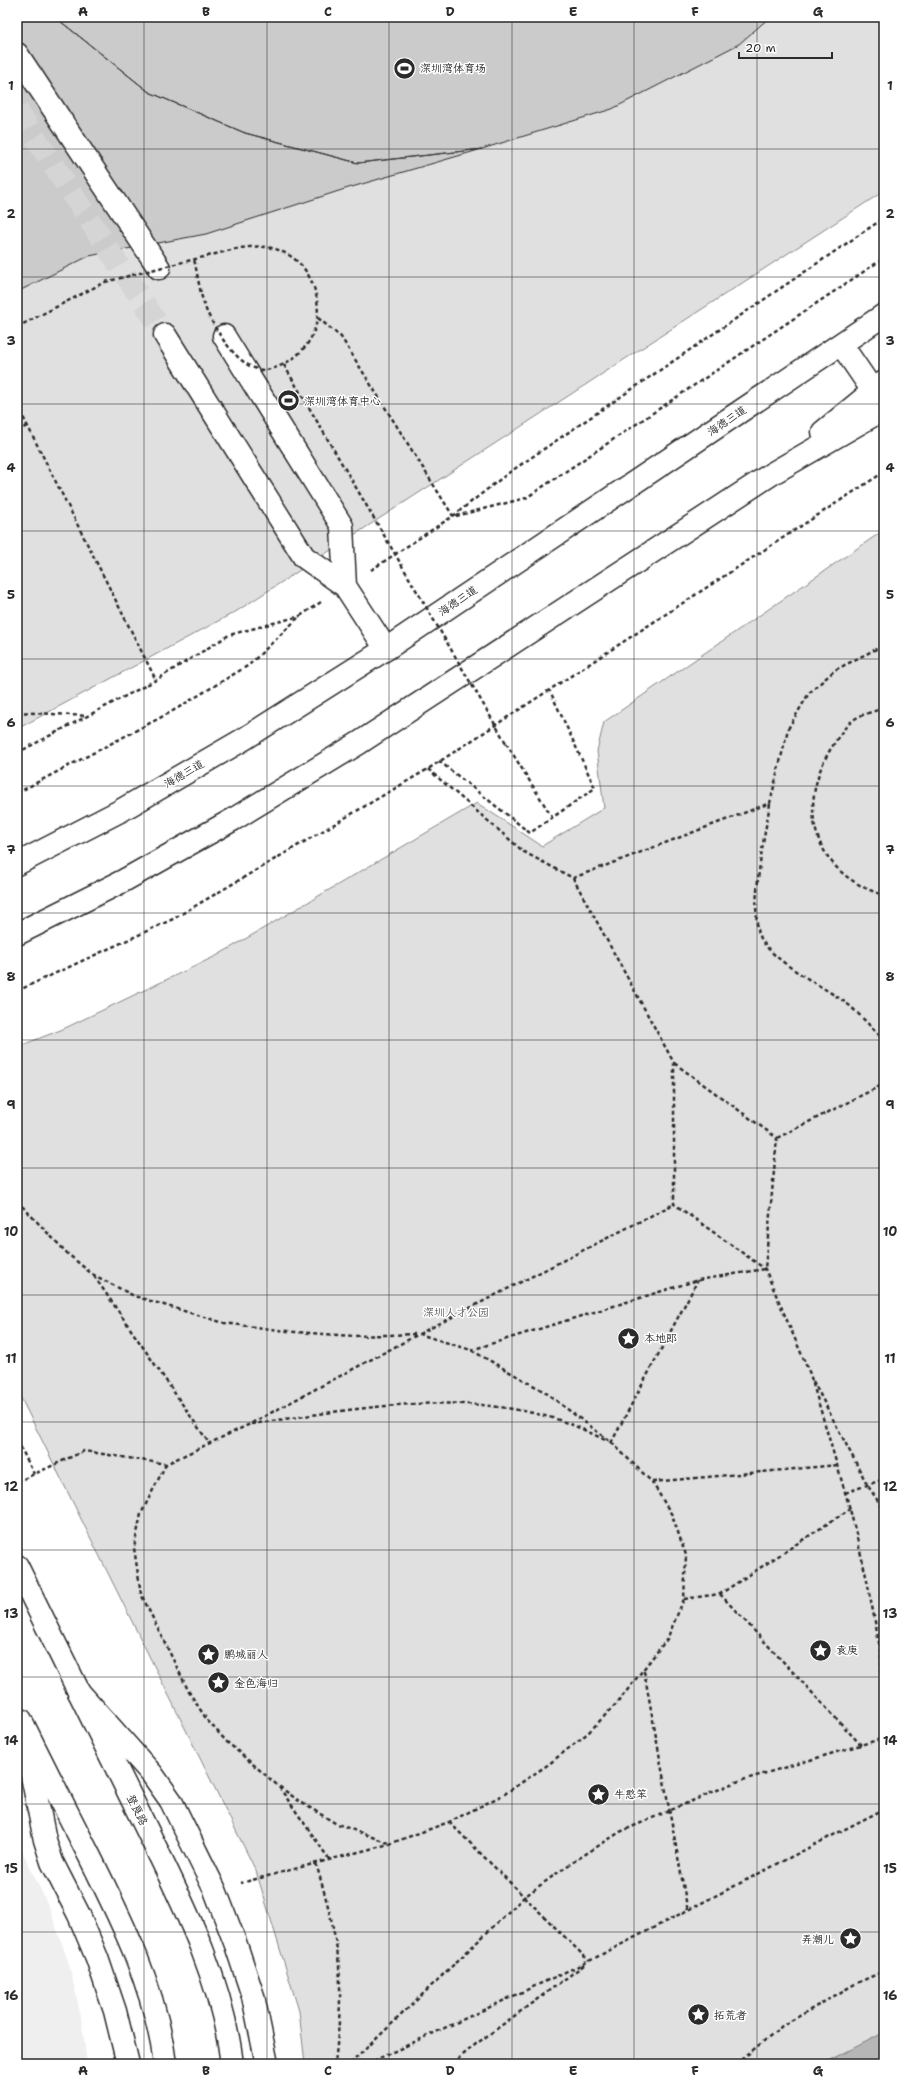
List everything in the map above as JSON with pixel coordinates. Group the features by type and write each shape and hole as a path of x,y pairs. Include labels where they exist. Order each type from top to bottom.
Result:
{"main road":[{"path":"17,54 159,268"},
{"name":"海德三道","path":"17,864 120,812 244,739 386,649 884,315"},
{"path":"165,335 304,557 345,586 386,649"},
{"path":"224,336 342,526 345,586"},
{"path":"17,934 123,881 234,820 359,743 773,473 880,394 841,344"},
{"name":"登良路","path":"17,1566 192,1925 211,1970 222,2010 232,2064"},
{"path":"79,1692 152,1774 171,1801 215,1890 253,1996 267,2064"},
{"path":"19,1716 45,1840 52,1862 79,1915 96,1958 115,2011 128,2064"},
{"path":"19,1716 122,1922 143,1972 154,2009 165,2064"}],"path":[{"path":"17,793 171,712 249,665 300,616 453,516 507,474 884,218"},
{"path":"17,327 105,282 194,259 246,247 266,246 284,252 301,264 312,280 318,298 318,318 312,337 300,353 284,365 264,370 246,363 222,340 206,311 194,259"},
{"path":"453,516 526,498 884,258"},
{"path":"318,318 341,337 453,516"},
{"path":"284,365 506,743 552,817"},
{"path":"17,405 156,680"},
{"path":"17,431 28,426"},
{"path":"17,991 173,919 428,769 550,691 884,472"},
{"path":"17,754 156,680 229,635 300,616"},
{"path":"884,645 835,670 809,693 788,729 770,803 760,862 756,914 760,936 769,949 809,981 849,1006 884,1040"},
{"path":"439,761 530,832 595,788 550,691"},
{"path":"884,708 858,717 841,732 837,738 822,764 814,790 813,825 828,857 843,875 867,890 884,895"},
{"path":"17,712 88,716"},
{"path":"428,769 524,852 573,878 674,1063 777,1138"},
{"path":"573,878 770,803"},
{"path":"674,1063 674,1204"},
{"path":"777,1138 884,1084"},
{"path":"777,1138 765,1270 810,1374 868,1486 884,1510"},
{"path":"17,1201 68,1254 92,1274 134,1296 224,1322 295,1332 354,1336 419,1334 471,1350 545,1392 612,1443 652,1482 672,1515 686,1555 684,1599 667,1639 644,1671 618,1702 588,1733 554,1760 503,1795 449,1822 389,1844 215,1890"},
{"path":"674,1204 765,1270"},
{"path":"17,1482 84,1451 166,1464 248,1425 419,1334 674,1204"},
{"path":"471,1350 698,1280 765,1270"},
{"path":"92,1274 116,1306 209,1443"},
{"path":"612,1443 698,1280"},
{"path":"367,2064 589,1961 688,1912 884,1810 884,1738 881,1653 867,1580 850,1510 810,1374"},
{"path":"248,1425 377,1406 429,1402 487,1405 545,1416 582,1429 612,1443"},
{"path":"17,1440 34,1474"},
{"path":"166,1464 141,1514 134,1548 141,1594 189,1692 207,1720 227,1742 276,1784 299,1801 335,1823 389,1844"},
{"path":"652,1482 838,1465"},
{"path":"845,1493 884,1479"},
{"path":"684,1599 720,1594 850,1510"},
{"path":"720,1594 861,1745"},
{"path":"644,1671 688,1912"},
{"path":"350,2064 524,1897 567,1866 620,1832 736,1782 884,1738"},
{"path":"276,1784 329,1859"},
{"path":"449,1822 589,1961"},
{"path":"316,1863 326,1898 338,1951 340,2009 335,2064"},
{"path":"452,2064 476,2044 589,1961"},
{"path":"736,2064 782,2026 856,1984 884,1971"}],"shaded area":[{"path":"17,1840 49,1907 69,1964 81,2017 87,2064 17,2064"},
{"path":"881,2034 884,2038 884,2064 823,2064"}],"green space":[{"name":"深圳湾体育中心","path":"17,17 884,17 884,191 237,611 17,729"},
{"name":"深圳人才公园","path":"884,530 884,2064 305,2064 299,2011 256,1871 17,1390 17,1047 63,1029 218,955 477,803 542,846 604,808 597,751 604,722"}],"building":[{"path":"17,17 55,17 149,92 245,133 358,163 482,149 345,189 206,234 89,256 17,292"},
{"name":"深圳湾体育场","path":"55,17 770,17 739,44 612,109 482,149 358,163 245,133 149,92"}],"tunnel":[{"path":"17,110 165,335"}],"place":[{"name":"深圳湾体育场","path":"405,68"},
{"name":"深圳湾体育中心","path":"289,401"},
{"name":"本地郎","path":"629,1338"},
{"name":"袁庚","path":"821,1650"},
{"name":"鹏城丽人","path":"209,1654"},
{"name":"金色海归","path":"219,1683"},
{"name":"牛憨笨","path":"598,1794"},
{"name":"弄潮儿","path":"850,1939"},
{"name":"拓荒者","path":"699,2015"}]}
